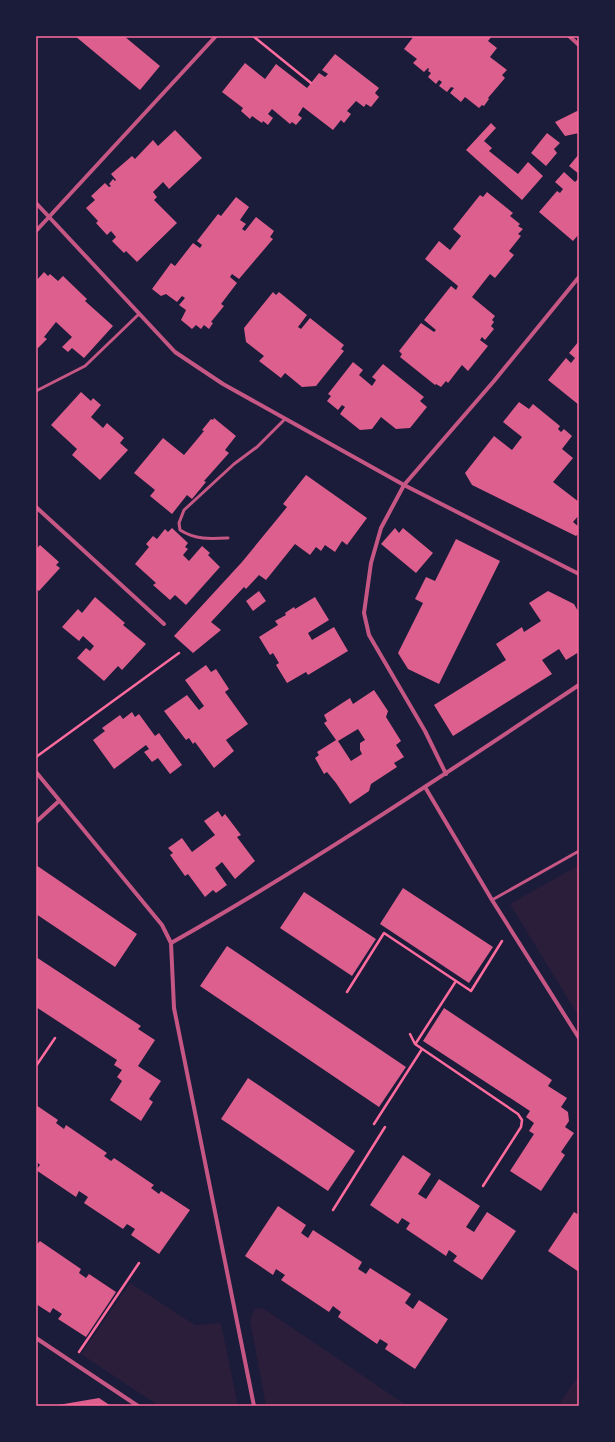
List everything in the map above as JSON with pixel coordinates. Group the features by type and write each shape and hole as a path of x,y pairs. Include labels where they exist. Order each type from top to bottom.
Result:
{"street":[{"path":"36,231 216,36"},
{"path":"569,36 579,45"},
{"path":"36,203 175,352 223,384 404,485 579,574"},
{"path":"446,774 425,731 369,635 364,613 371,563 381,528 404,485 494,381 579,277"},
{"path":"36,507 164,624"},
{"path":"171,943 229,910 446,774 579,685"},
{"path":"36,772 162,925 171,943 174,1008 254,1406"},
{"path":"425,787 492,900 579,1038"},
{"path":"36,822 60,801"},
{"path":"36,1338 138,1406"}],"lane":[{"path":"36,391 85,366 139,314"},
{"path":"228,538 205,540 189,536 180,530 179,523 184,510 234,464 257,447 285,419"},
{"path":"492,900 579,851"}],"path":[{"path":"253,36 311,83"},
{"path":"36,757 179,653"},
{"path":"346,992 384,934 471,991 510,929"},
{"path":"415,1044 456,981"},
{"path":"410,1034 415,1044 518,1114 522,1120 521,1127 482,1186"},
{"path":"36,1066 55,1038"},
{"path":"374,1124 422,1049"},
{"path":"333,1210 385,1127"},
{"path":"72,1363 139,1264"}],"shaded area":[{"path":"579,865 579,1017 510,904"},
{"path":"130,1283 195,1325 221,1323 238,1406 159,1406 81,1354"},
{"path":"263,1308 407,1406 266,1406 250,1321 254,1309"},
{"path":"579,1375 579,1406 559,1406 561,1401"}],"building":[{"path":"75,36 124,36 160,66 140,90"},
{"path":"414,36 492,36 488,41 497,48 490,57 507,70 502,75 505,78 488,98 489,99 484,106 482,105 479,108 465,97 461,102 450,93 454,88 451,87 447,92 439,86 442,82 439,80 436,84 428,77 431,73 428,71 428,68 424,72 413,63 417,59 404,49"},
{"path":"335,54 379,88 375,93 379,97 371,107 366,104 364,107 356,101 347,111 351,114 344,123 341,120 333,130 303,107 298,115 302,118 296,125 292,122 290,124 272,109 268,114 273,118 268,125 252,116 250,119 241,111 243,108 222,92 245,63 265,79 276,64 307,88 319,73 325,77 328,74 322,70"},
{"path":"577,111 579,114 579,133 565,136 555,122"},
{"path":"491,123 496,128 484,141 492,148 489,151 518,174 528,162 543,176 522,200 466,150"},
{"path":"175,130 202,158 169,189 163,182 153,192 157,197 154,200 177,223 137,262 126,251 124,253 112,241 116,237 111,231 107,235 96,223 98,221 86,208 95,200 91,196 105,183 109,187 111,186 109,184 113,179 115,181 116,180 111,174 132,156 135,159 153,140 158,146"},
{"path":"547,133 560,143 554,149 557,153 546,166 531,153"},
{"path":"579,154 579,174 569,166"},
{"path":"564,172 575,182 578,179 579,180 579,234 573,241 539,212 557,191 560,193 563,189 555,182"},
{"path":"487,192 513,213 510,216 520,224 518,226 523,229 518,234 521,236 509,251 514,255 495,278 490,274 472,297 495,316 492,320 494,322 491,326 494,329 485,340 482,337 480,340 488,346 468,371 462,365 448,383 446,381 441,387 436,384 435,385 400,357 402,354 399,351 421,323 434,332 436,330 424,320 451,286 456,290 458,286 425,259 439,241 450,250 461,236 453,229 480,195 483,197"},
{"path":"236,197 249,207 240,220 246,224 242,229 245,231 256,217 274,231 270,237 273,239 239,279 232,274 230,277 237,283 221,304 224,306 211,322 213,323 209,329 204,325 201,329 196,325 192,329 181,320 186,310 179,305 185,298 182,296 177,302 166,294 161,296 152,289 171,263 175,266 193,243 200,248 202,245 197,241 218,214 221,216"},
{"path":"44,272 48,276 50,274 58,281 63,276 87,299 85,301 113,326 84,358 72,348 68,352 62,347 72,337 56,322 44,337 47,339 38,348 36,346 36,281"},
{"path":"273,292 276,295 279,292 307,315 298,327 301,329 310,318 344,345 341,349 344,351 316,386 302,387 285,373 281,378 259,361 264,356 246,342 244,328"},
{"path":"579,341 579,405 548,380 566,358 571,363 575,358 569,353"},
{"path":"353,362 363,370 359,375 372,386 376,380 372,377 383,364 424,397 420,401 427,407 410,428 396,429 381,417 372,429 360,430 340,414 345,407 342,405 338,410 327,401 331,396 328,394"},
{"path":"81,392 91,401 93,398 101,405 91,417 103,428 107,423 124,438 120,443 128,450 100,480 72,455 77,449 51,425"},
{"path":"519,402 529,409 533,404 560,426 558,429 561,432 564,429 572,436 562,449 573,458 553,482 579,502 579,515 573,522 579,527 579,533 576,536 472,485 465,473 494,436 512,450 522,437 503,422"},
{"path":"214,418 236,436 225,450 229,453 204,481 206,482 192,499 187,495 172,514 150,496 155,490 134,473 163,438 184,455 204,431 202,430 211,419 213,420"},
{"path":"306,475 367,518 347,545 342,541 335,552 325,545 321,551 316,547 310,555 295,544 266,580 259,575 246,589 244,587 211,622 221,630 193,653 174,636 242,562 287,507 283,504"},
{"path":"172,528 188,543 185,547 188,549 183,555 189,561 202,546 210,553 208,555 220,567 186,605 175,595 170,600 153,585 156,583 135,564 149,547 146,544 153,536 157,539 165,529 168,532"},
{"path":"395,528 399,533 403,528 433,553 416,573 381,544"},
{"path":"456,539 500,561 439,684 408,669 398,653 423,603 415,599 426,577 435,581"},
{"path":"40,545 59,562 56,565 60,568 39,591 36,589 36,549"},
{"path":"259,591 266,601 253,611 246,601"},
{"path":"548,591 574,604 579,613 579,652 566,660 559,649 542,660 552,674 453,736 434,705 506,660 496,644 522,627 524,632 541,621 529,603"},
{"path":"95,597 125,623 123,625 146,644 122,670 118,666 104,681 77,658 86,648 90,651 94,646 83,636 79,641 62,627 78,609 82,613"},
{"path":"315,597 329,620 308,633 312,640 334,627 348,651 308,675 306,672 287,683 276,665 279,663 273,653 270,655 259,637 278,625 275,621 286,615 285,613"},
{"path":"206,665 211,672 216,669 229,689 225,692 248,724 226,740 234,751 214,768 195,742 193,744 189,738 186,740 164,711 187,695 199,710 204,706 185,680"},
{"path":"374,690 388,711 386,717 401,741 396,745 404,757 394,763 397,767 371,784 369,791 350,804 327,772 324,774 315,758 319,755 317,752 336,740 324,723 327,721 324,715 350,698 353,704","holes":["358,729 365,740 360,743 360,750 362,754 351,761 338,741"]},
{"path":"132,712 135,717 139,714 155,736 159,733 182,765 170,774 158,758 152,762 144,752 149,749 146,745 114,769 93,740 105,731 102,728 120,715 123,719"},
{"path":"218,811 222,817 225,814 241,835 237,837 255,861 235,879 222,862 215,868 227,885 216,893 213,890 205,897 188,874 185,876 170,855 173,853 168,848 182,838 192,852 215,835 204,821"},
{"path":"36,865 137,934 115,967 36,914"},
{"path":"403,888 493,947 469,983 380,924"},
{"path":"304,892 376,939 352,976 280,928"},
{"path":"227,946 406,1067 379,1107 200,986"},
{"path":"36,957 141,1026 138,1029 155,1040 138,1066 161,1081 149,1099 153,1102 141,1121 110,1100 122,1081 117,1077 122,1070 114,1065 117,1060 36,1007"},
{"path":"444,1008 552,1080 548,1086 567,1098 561,1107 568,1112 569,1121 565,1127 574,1133 561,1152 565,1155 541,1191 510,1171 534,1134 529,1131 534,1123 526,1117 530,1111 423,1041"},
{"path":"248,1078 355,1151 328,1191 221,1119"},
{"path":"36,1105 58,1120 56,1123 64,1129 66,1125 107,1153 104,1156 111,1161 114,1158 154,1185 151,1188 159,1194 161,1191 190,1210 159,1254 131,1235 135,1229 127,1224 123,1229 84,1203 88,1197 79,1191 76,1197 36,1170 40,1165 36,1161"},
{"path":"403,1155 431,1174 418,1194 426,1199 439,1179 480,1206 466,1227 474,1232 487,1212 516,1231 482,1280 453,1261 457,1256 449,1250 446,1256 406,1229 410,1223 402,1218 398,1224 370,1205"},
{"path":"278,1206 306,1225 301,1233 308,1238 313,1230 362,1262 358,1269 366,1274 370,1268 411,1294 405,1303 413,1309 419,1300 448,1319 415,1369 385,1349 388,1344 380,1339 377,1344 338,1317 341,1312 333,1306 329,1312 281,1280 285,1275 276,1269 273,1275 245,1256"},
{"path":"574,1212 579,1215 579,1272 548,1251"},
{"path":"40,1241 81,1269 79,1273 86,1278 89,1274 116,1292 86,1337 58,1319 62,1314 53,1308 50,1313 36,1304 36,1245"},
{"path":"99,1398 111,1406 58,1406 58,1405"}]}
